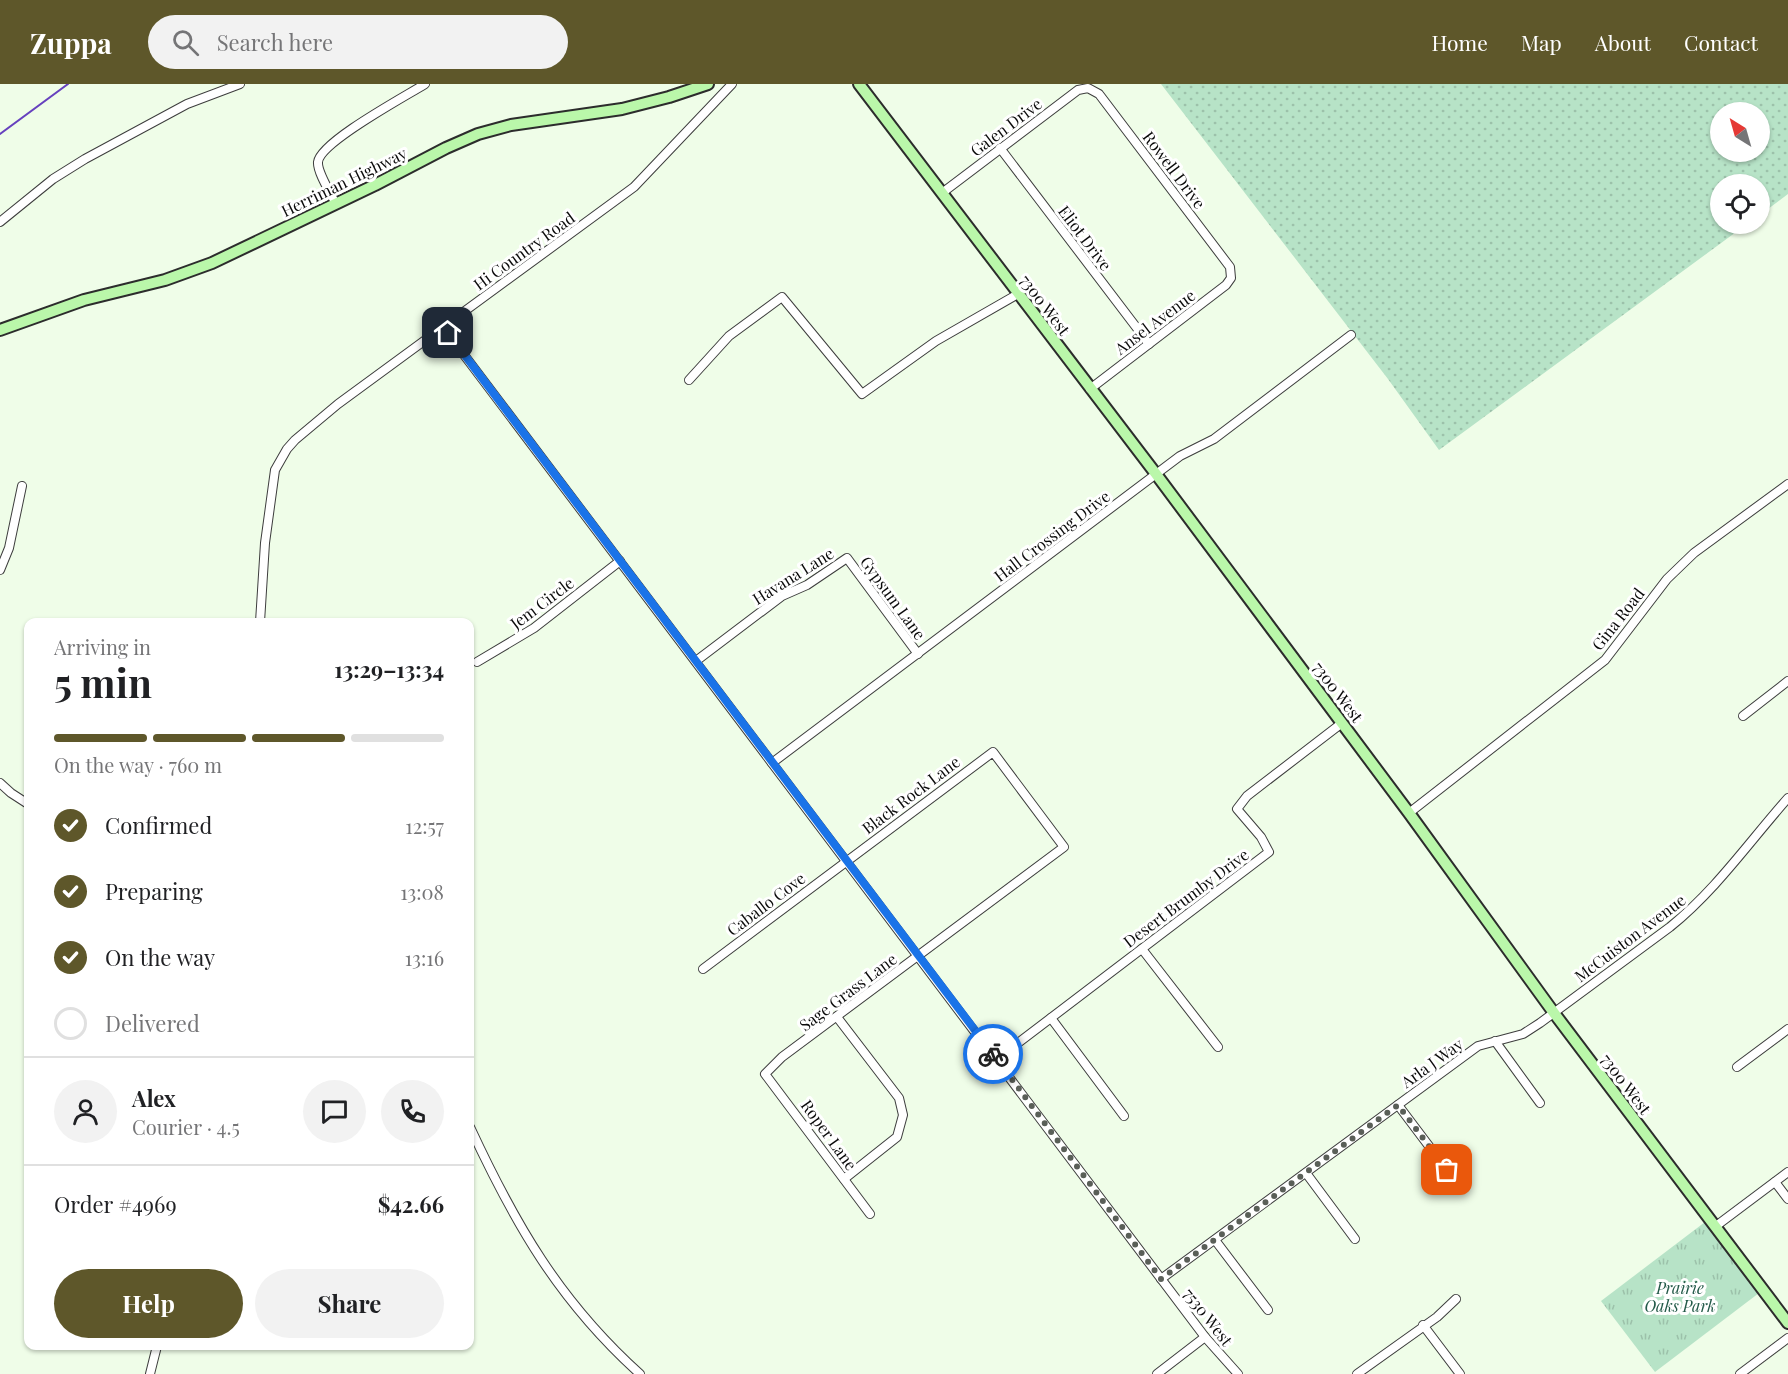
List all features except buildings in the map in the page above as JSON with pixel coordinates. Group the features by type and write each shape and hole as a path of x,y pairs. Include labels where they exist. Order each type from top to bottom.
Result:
{"street":[{"path":"0,222 53,179 85,159 187,104 240,84"},
{"path":"336,204 319,169 318,161 321,154 358,124 425,84"},
{"name":"Herriman Highway","path":"0,330 84,300 196,270 478,134 519,124 622,109 708,84"},
{"name":"Hi Country Road","path":"260,618 265,543 276,470 287,449 338,404 633,187 732,84"},
{"name":"7300 West","path":"859,84 1156,474 1409,813 1554,1013 1788,1323"},
{"name":"Galen Drive","path":"942,193 1078,90 1088,88"},
{"name":"Rowell Drive","path":"1088,88 1099,94 1230,267 1232,274"},
{"name":"Eliot Drive","path":"1000,148 1149,344"},
{"name":"Ansel Avenue","path":"1090,389 1226,285 1232,274"},
{"path":"689,380 729,336 782,297 862,394 936,341 1018,294"},
{"name":"7530 West","path":"443,327 1205,1337 1238,1374"},
{"name":"Hall Crossing Drive","path":"772,763 1156,474 1185,453 1214,439 1351,335"},
{"name":"Gina Road","path":"1409,813 1605,660 1667,579 1694,553 1788,484"},
{"path":"0,570 9,548 22,486"},
{"name":"Gypsum Lane","path":"847,558 918,654"},
{"name":"Havana Lane","path":"696,661 782,596 807,585 847,558"},
{"name":"Jem Circle","path":"477,662 534,628 620,561"},
{"path":"1743,716 1788,681"},
{"name":"Desert Brumby Drive","path":"997,1059 1269,852 1261,837 1237,809 1246,796 1342,723"},
{"name":"Black Rock Lane","path":"846,861 993,752 1064,847"},
{"path":"0,783 24,801"},
{"name":"McCuiston Avenue","path":"1554,1013 1691,910 1711,890 1788,798"},
{"name":"Sage Grass Lane","path":"765,1074 782,1057 1064,847"},
{"name":"Caballo Cove","path":"703,969 846,861"},
{"path":"1142,949 1218,1047"},
{"name":"Arla J Way","path":"1161,1279 1478,1046 1523,1034 1554,1013"},
{"path":"837,1017 899,1098 903,1115 897,1137 844,1179"},
{"path":"1051,1018 1124,1116"},
{"path":"1737,1067 1788,1029"},
{"path":"1495,1041 1540,1104"},
{"name":"Roper Lane","path":"765,1074 870,1214"},
{"path":"1398,1105 1447,1170"},
{"path":"474,1135 544,1267 589,1323 639,1374"},
{"path":"1716,1226 1788,1172"},
{"path":"1306,1173 1354,1239"},
{"path":"1775,1182 1788,1199"},
{"path":"1215,1240 1268,1310"},
{"path":"1358,1374 1437,1317 1456,1299"},
{"path":"1423,1325 1460,1374"},
{"path":"1157,1374 1205,1337"},
{"path":"1740,1374 1788,1338"},
{"path":"150,1374 156,1350"}],"green space":[{"path":"1161,84 1788,84 1788,194 1770,208 1770,174 1710,174 1710,234 1733,234 1439,450 1388,379"},
{"name":"Prairie Oaks Park","path":"1705,1222 1759,1293 1655,1372 1601,1301"}],"waterway":[{"path":"0,134 68,84"}],"way so far":[{"path":"993,1054 1161,1279 1398,1105 1447,1170"}],"route":[{"path":"448,333 993,1054"}]}
